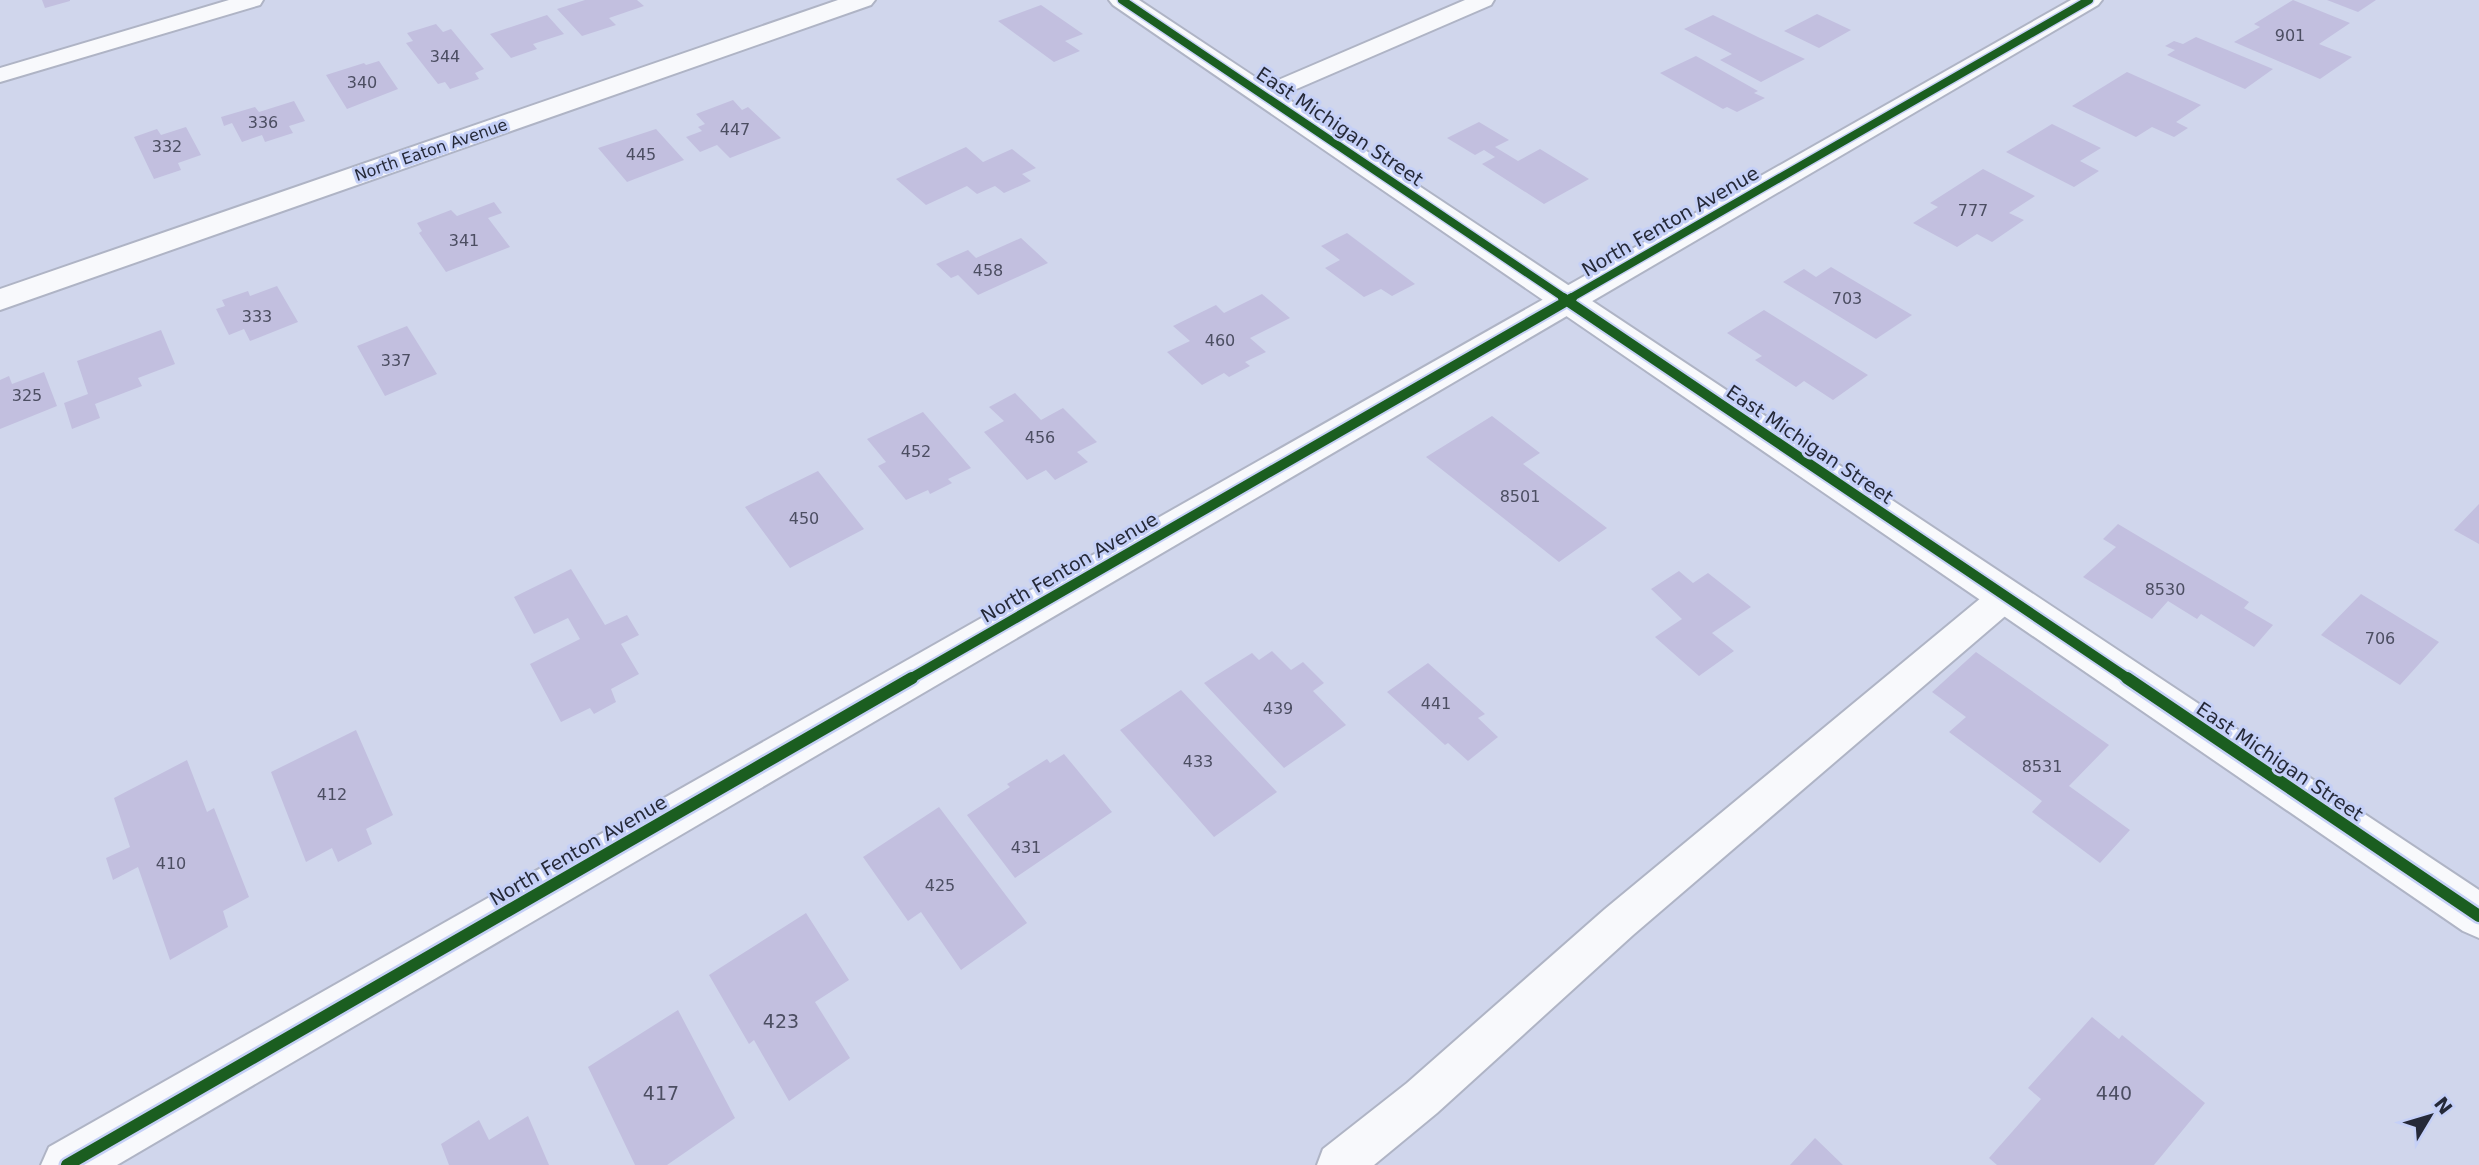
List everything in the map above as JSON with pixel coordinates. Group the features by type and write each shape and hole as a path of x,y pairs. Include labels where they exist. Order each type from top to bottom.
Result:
{"street":[{"name":"North Eaton Avenue","path":"0,300 862,0"},
{"name":"East Michigan Street","path":"1122,0 2479,916"},
{"name":"North Fenton Avenue","path":"67,1165 2089,0"}],"lane":[{"path":"0,75 252,0"},
{"path":"1263,95 1483,0"},
{"path":"1339,1165 1422,1098 1619,922 2005,597"}],"building":[{"path":"42,0 70,0 70,1 45,8"},
{"path":"585,0 637,0 644,6 609,18 616,25 582,36 557,9"},
{"path":"2293,0 2350,23 2319,44 2352,57 2320,79 2234,42 2260,27 2254,24"},
{"path":"2327,0 2376,0 2358,12"},
{"path":"1041,5 1083,34 1065,41 1080,51 1054,62 998,21"},
{"path":"1817,14 1851,30 1819,48 1784,31"},
{"path":"547,15 564,34 533,44 537,49 511,58 490,34"},
{"path":"1713,15 1805,59 1761,82 1720,60 1732,54 1684,29"},
{"path":"436,24 443,32 451,29 484,69 475,73 479,79 450,89 445,82 438,84 406,43 413,41 407,33"},
{"path":"2196,37 2273,69 2245,89 2167,55 2175,50 2165,46 2174,41 2183,44"},
{"path":"1696,56 1758,91 1754,93 1765,98 1737,112 1727,107 1723,109 1660,73"},
{"path":"379,61 398,89 347,109 326,75"},
{"path":"2127,72 2201,105 2176,122 2188,128 2174,137 2152,127 2136,137 2072,106"},
{"path":"733,100 742,110 748,107 781,138 730,158 717,145 700,152 686,137 702,131 698,127 705,124 696,114"},
{"path":"294,101 305,121 289,126 293,133 265,142 262,135 242,142 232,123 224,126 221,117 255,107 259,112"},
{"path":"1479,122 1509,140 1495,147 1518,161 1540,149 1589,179 1544,204 1482,164 1495,157 1484,150 1475,155 1447,138"},
{"path":"2052,124 2101,148 2080,161 2099,171 2074,187 2006,152"},
{"path":"186,127 201,155 178,163 181,170 154,179 134,137 157,129 161,135"},
{"path":"656,129 684,160 627,182 598,148"},
{"path":"966,147 983,162 1012,149 1036,168 1022,174 1031,181 1004,193 995,186 977,194 967,186 926,205 896,179"},
{"path":"1983,169 2035,196 2009,213 2024,220 1992,242 1977,234 1957,247 1913,223 1938,207 1930,203"},
{"path":"494,202 502,213 488,218 510,247 446,272 419,233 422,231 417,223 451,210 457,216"},
{"path":"1347,233 1415,284 1392,296 1381,289 1364,297 1325,268 1340,260 1321,246"},
{"path":"1021,238 1048,263 978,295 958,275 951,278 936,264 968,250 976,258"},
{"path":"1831,267 1912,315 1876,339 1783,282 1804,269 1816,277"},
{"path":"277,286 298,322 250,341 244,329 229,335 216,309 225,306 222,300 248,291 250,296"},
{"path":"1262,294 1290,318 1250,338 1266,352 1245,362 1250,366 1229,377 1224,373 1202,385 1167,352 1190,341 1173,326 1216,305 1224,313"},
{"path":"1764,310 1868,375 1833,400 1804,381 1796,387 1755,360 1762,356 1727,333"},
{"path":"407,326 437,374 385,396 357,346"},
{"path":"161,330 175,364 138,378 142,386 95,404 100,418 72,429 64,403 88,394 77,361"},
{"path":"44,372 57,406 0,429 0,380 9,376 12,384"},
{"path":"1015,393 1041,420 1063,408 1097,442 1077,452 1088,462 1055,480 1046,470 1027,480 984,432 1004,421 989,407"},
{"path":"923,412 971,468 948,479 952,483 930,494 928,490 906,500 878,466 886,462 867,439"},
{"path":"1492,416 1540,453 1523,464 1607,528 1559,562 1426,457"},
{"path":"818,471 864,529 790,568 745,507"},
{"path":"2479,504 2479,544 2454,530"},
{"path":"2118,524 2249,602 2244,608 2273,625 2254,647 2201,614 2197,619 2168,601 2152,619 2083,577 2116,547 2103,539"},
{"path":"571,569 605,625 627,615 639,635 621,644 639,674 611,689 616,702 594,714 590,708 561,722 530,664 580,639 568,618 534,634 514,597"},
{"path":"1679,571 1693,583 1708,573 1751,607 1712,633 1734,651 1699,676 1655,637 1682,619 1651,589"},
{"path":"2361,594 2439,642 2400,685 2321,635"},
{"path":"1272,651 1291,670 1303,662 1324,683 1313,691 1346,725 1284,768 1204,683 1252,653 1259,660"},
{"path":"1976,652 2109,745 2069,786 2130,830 2100,863 2032,812 2042,801 1949,732 1966,717 1932,692"},
{"path":"1428,663 1485,714 1478,718 1498,737 1468,761 1448,743 1445,745 1387,692"},
{"path":"1181,690 1277,792 1214,837 1120,730"},
{"path":"356,730 393,815 366,829 372,844 338,862 332,848 306,862 271,772"},
{"path":"1064,754 1112,812 1015,878 967,815 1010,787 1007,784 1047,759 1050,763"},
{"path":"187,760 207,812 214,808 249,897 223,911 228,927 170,960 138,867 113,880 106,858 130,847 114,798"},
{"path":"939,807 1027,923 961,970 921,912 908,921 863,857"},
{"path":"806,913 849,980 815,1002 850,1058 789,1101 754,1040 749,1044 709,975"},
{"path":"678,1010 735,1118 667,1165 635,1165 588,1067"},
{"path":"2092,1017 2119,1039 2122,1035 2205,1103 2154,1165 1997,1165 1989,1158 2041,1099 2028,1088"},
{"path":"528,1116 549,1165 449,1165 441,1144 479,1120 489,1140"},
{"path":"1815,1138 1843,1165 1790,1165"}],"cycle path":[{"path":"1122,0 2479,916"},
{"path":"67,1165 2089,0"}]}
